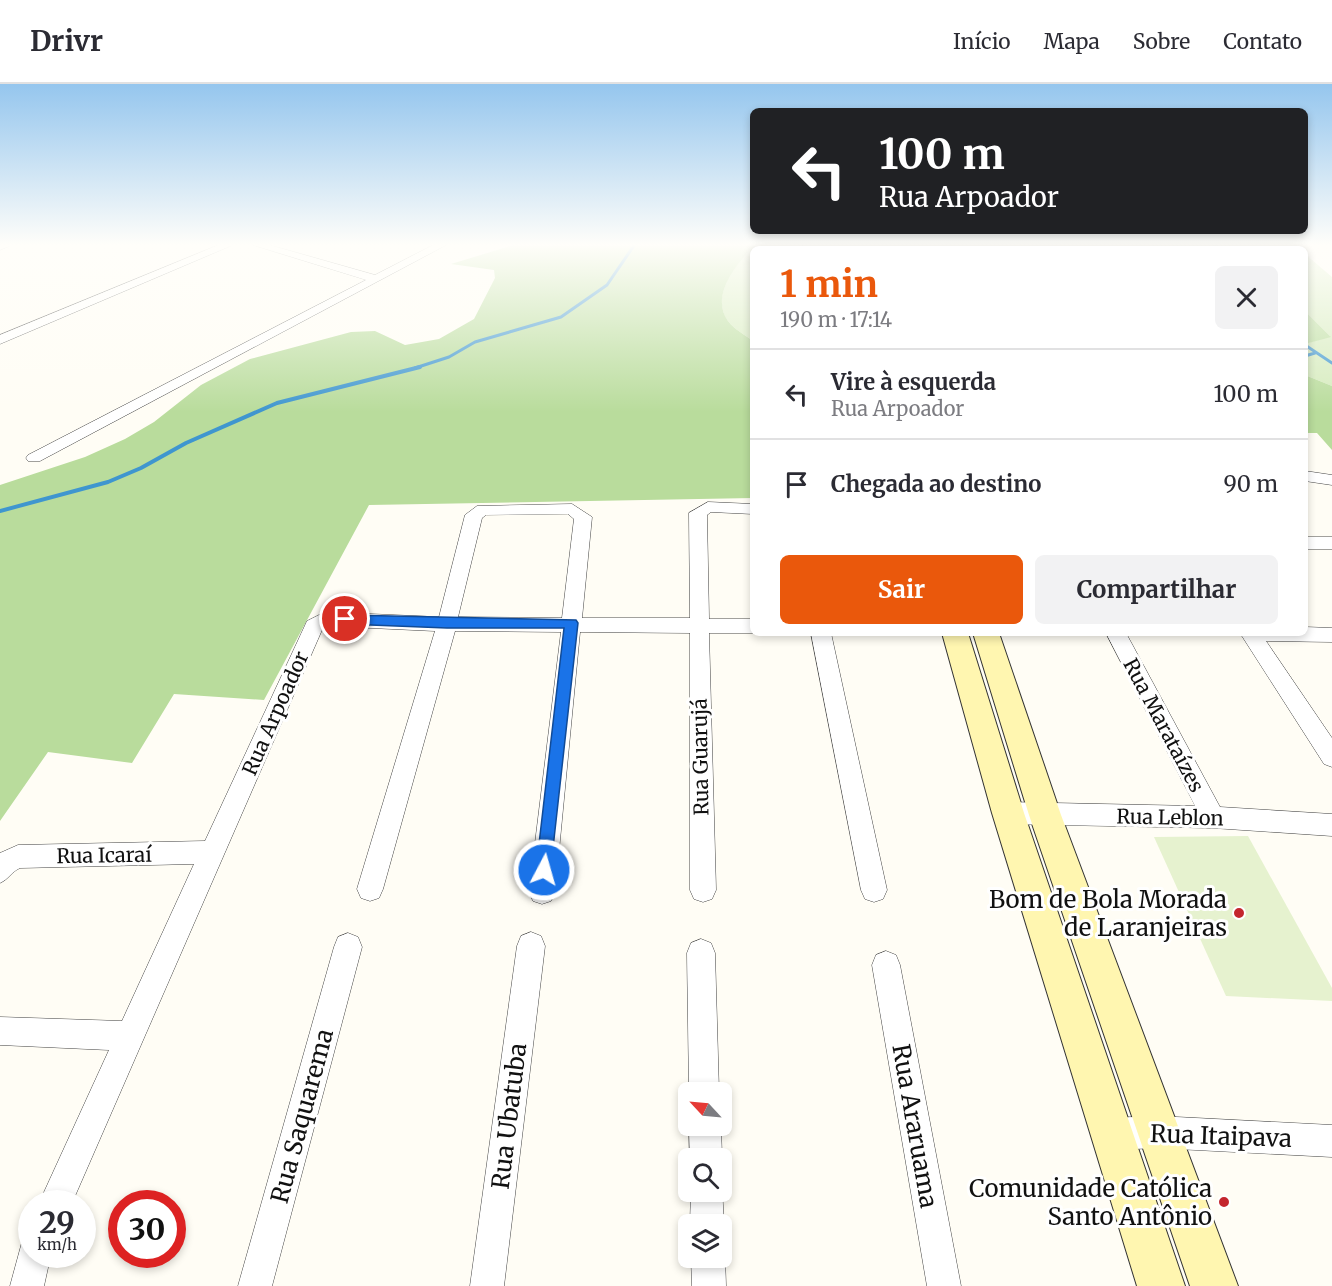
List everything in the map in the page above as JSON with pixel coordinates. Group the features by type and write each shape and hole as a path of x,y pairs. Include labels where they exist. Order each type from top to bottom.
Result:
{"street":[{"path":"0,340 96,300"},
{"path":"34,458 337,300"},
{"path":"1308,476 1319,476 1332,480"},
{"name":"Rua Guarujá","path":"703,890 697,625 698,513 708,507 750,509"},
{"path":"370,889 447,624 474,515 483,510 578,510 583,517 542,892"},
{"path":"1308,543 1332,543"},
{"name":"Rua Arpoador","path":"61,1190 314,626 325,618 447,624 750,626"},
{"path":"1308,634 1332,635"},
{"path":"822,636 874,890"},
{"path":"956,636 1008,813 1161,1286"},
{"path":"987,636 1045,815 1214,1286"},
{"name":"Rua Marataízes","path":"1118,636 1213,818"},
{"path":"1252,636 1328,745"},
{"name":"Rua Leblon","path":"1008,813 1213,818 1332,825"},
{"name":"Rua Icaraí","path":"0,871 5,863 18,857 213,852"},
{"name":"Rua Ubatuba","path":"487,1286 531,946"},
{"name":"Rua Saquarema","path":"255,1286 348,947"},
{"path":"701,953 705,1082"},
{"name":"Rua Araruama","path":"886,965 944,1286"},
{"path":"0,1031 132,1036"},
{"name":"Rua Itaipava","path":"1111,1134 1157,1132 1332,1141"},
{"path":"27,1286 31,1268"},
{"path":"708,1268 709,1286"}],"green space":[{"path":"484,300 722,300 723,311 728,321 750,339 750,498 369,505 264,700 174,694 132,763 48,752 0,821 0,485 85,457 125,439 154,422 201,385 250,359 351,332 375,331 405,345 439,339 474,319"},
{"path":"750,300 750,339 728,321 723,311 722,301"},
{"path":"1308,300 1332,300 1332,386 1308,376 1308,343 1330,336 1308,314"},
{"path":"1308,314 1331,337 1308,343"},
{"path":"1308,376 1332,386 1332,450 1317,433 1308,433"},
{"name":"Bom de Bola Morada de Laranjeiras","path":"1248,836 1332,988 1332,1001 1226,996 1154,837"}],"waterway":[{"path":"415,368 449,357 475,342 561,317 585,300"},
{"path":"1308,347 1332,363"},
{"path":"1308,355 1315,353"},
{"path":"0,511 108,482 141,468 186,443 277,403 420,367"}],"place":[{"name":"Bom de Bola Morada de Laranjeiras","path":"1239,913"},
{"name":"Comunidade Católica Santo Antônio","path":"1224,1202"}],"route":[{"path":"345,619 447,624 571,623 544,870"}]}
